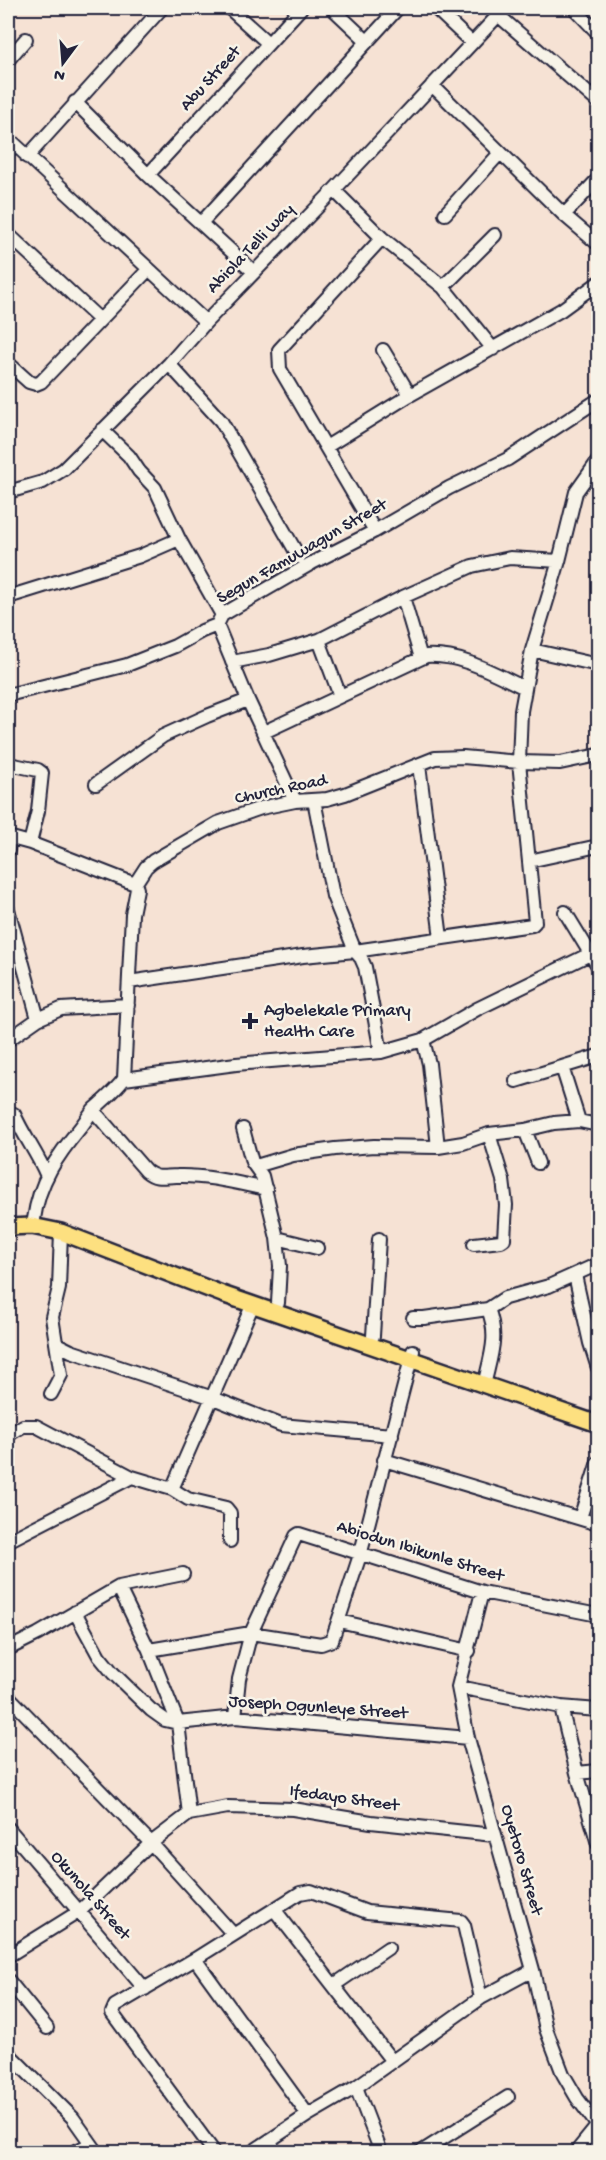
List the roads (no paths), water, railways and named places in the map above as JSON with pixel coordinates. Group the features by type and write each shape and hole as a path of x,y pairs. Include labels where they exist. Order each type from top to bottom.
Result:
{"main road":[{"path":"8,1220 34,1219 62,1226 222,1294 598,1414"},
{"path":"8,1227 32,1226 61,1232 278,1303 373,1336 412,1355 598,1424"}],"street":[{"path":"27,157 162,8"},
{"path":"229,8 268,43"},
{"name":"Abu Street","path":"148,176 301,8"},
{"path":"332,8 368,41"},
{"path":"202,222 398,8"},
{"path":"435,8 471,42"},
{"path":"574,8 598,33"},
{"path":"501,11 598,102"},
{"name":"Abiola Telli way","path":"8,492 43,482 64,469 169,364 206,322 334,190 501,11"},
{"path":"8,60 26,39"},
{"path":"432,85 564,215 598,244"},
{"path":"75,102 148,176 202,222 254,272"},
{"path":"8,138 206,322"},
{"path":"445,214 500,153"},
{"path":"564,215 598,179"},
{"path":"334,190 382,238 443,287 493,349"},
{"path":"8,234 100,320"},
{"path":"443,287 495,236"},
{"path":"375,531 280,369 279,350 382,238"},
{"path":"8,363 29,382 36,384 41,382 148,270"},
{"path":"326,447 410,395 561,310 598,283"},
{"path":"383,350 410,395"},
{"path":"169,364 221,421 299,557"},
{"name":"Segun Famuwagun Street","path":"8,695 127,665 175,646 312,563 375,531 449,488 508,459 598,400"},
{"path":"102,430 129,456 155,488 219,620 232,662 295,801"},
{"path":"129,982 532,925 535,922 519,762 521,711 532,650 560,561 576,492 598,461"},
{"path":"8,597 140,556 179,539"},
{"path":"232,662 269,655 319,640 403,597 472,566 510,558 560,561"},
{"path":"403,597 421,658"},
{"path":"319,640 340,696"},
{"path":"532,650 598,665"},
{"path":"264,732 426,656 439,655 465,660 525,688"},
{"path":"96,784 163,736 248,700"},
{"name":"Church Road","path":"135,884 146,867 202,831 252,811 295,801 314,801 345,794 419,765 447,757 560,763 598,755"},
{"path":"9,764 38,770 42,773 38,812 30,843"},
{"path":"419,765 441,938"},
{"path":"314,801 333,896 355,951 365,967 381,1052"},
{"path":"8,842 30,843 135,884 137,889 132,914 124,1079 117,1089 93,1110 60,1152 46,1174 37,1199 34,1219"},
{"path":"529,861 598,846"},
{"path":"8,909 38,1019"},
{"path":"565,912 598,966"},
{"path":"124,1079 236,1064 381,1052 423,1040 477,1009 592,953"},
{"path":"8,1040 38,1019 61,1009 128,1005"},
{"path":"423,1040 433,1090 438,1147"},
{"path":"516,1081 598,1056"},
{"path":"562,1067 579,1121"},
{"path":"93,1110 146,1171 153,1176 161,1178 191,1176 266,1189"},
{"path":"8,1112 14,1114 46,1174"},
{"path":"256,1166 293,1155 335,1149 374,1146 438,1147 464,1143 489,1134 525,1130 554,1123 579,1121 598,1125"},
{"path":"243,1129 252,1162 262,1176 277,1238 280,1266 278,1303"},
{"path":"525,1130 537,1162"},
{"path":"474,1244 504,1239 506,1204 503,1180 489,1134"},
{"path":"51,1394 61,1375 52,1317 59,1288 61,1232"},
{"path":"277,1238 317,1248"},
{"path":"373,1336 379,1239"},
{"path":"413,1318 488,1309 505,1298 549,1286 598,1264"},
{"path":"575,1275 598,1368"},
{"path":"172,1489 253,1304"},
{"path":"486,1377 493,1350 494,1324 488,1309"},
{"path":"57,1344 71,1352 213,1398 281,1425 392,1435"},
{"path":"148,1650 251,1633 321,1644 332,1640 361,1552 412,1355"},
{"path":"8,1435 24,1426 36,1426 132,1477 172,1489 188,1499 229,1510 230,1542"},
{"path":"384,1460 598,1524"},
{"path":"580,1518 598,1462"},
{"path":"8,1541 132,1477"},
{"name":"Abiodun Ibikunle Street","path":"251,1633 296,1536 302,1534 482,1592 598,1615"},
{"path":"8,1649 119,1588 183,1574"},
{"path":"8,1956 80,1911 151,1843 189,1814 178,1723 119,1588"},
{"name":"Oyetoro Street","path":"482,1592 458,1687 468,1738 494,1835 511,1886 546,2029 563,2074 598,2126"},
{"path":"75,1612 99,1656 113,1673 151,1710 165,1720 178,1723"},
{"path":"339,1621 468,1651"},
{"path":"235,1717 239,1679 251,1633"},
{"path":"458,1687 561,1707 598,1710"},
{"path":"8,1696 151,1843 233,1934"},
{"path":"561,1707 598,1844"},
{"name":"Joseph Ogunleye Street","path":"178,1723 235,1717 468,1738"},
{"path":"577,1773 598,1771"},
{"name":"Ifedayo Street","path":"189,1814 228,1807 293,1809 370,1822 494,1835"},
{"name":"Okunola Street","path":"8,1828 145,1989"},
{"path":"214,2152 112,2013 115,2006 195,1959 274,1908 305,1891 367,1912 461,1921 464,1925 482,1998"},
{"path":"274,1908 392,2061"},
{"path":"334,1985 388,1948"},
{"path":"195,1959 308,2115"},
{"path":"252,2152 273,2146 308,2115 356,2087 482,1998 533,1970"},
{"path":"8,1980 47,2028"},
{"path":"8,2054 68,2112 94,2148 74,2152"},
{"path":"356,2087 381,2152"},
{"path":"421,2152 508,2097"},
{"path":"576,2152 598,2126"}],"place":[{"name":"Agbelekale Primary Health Care","path":"250,1021"}]}
